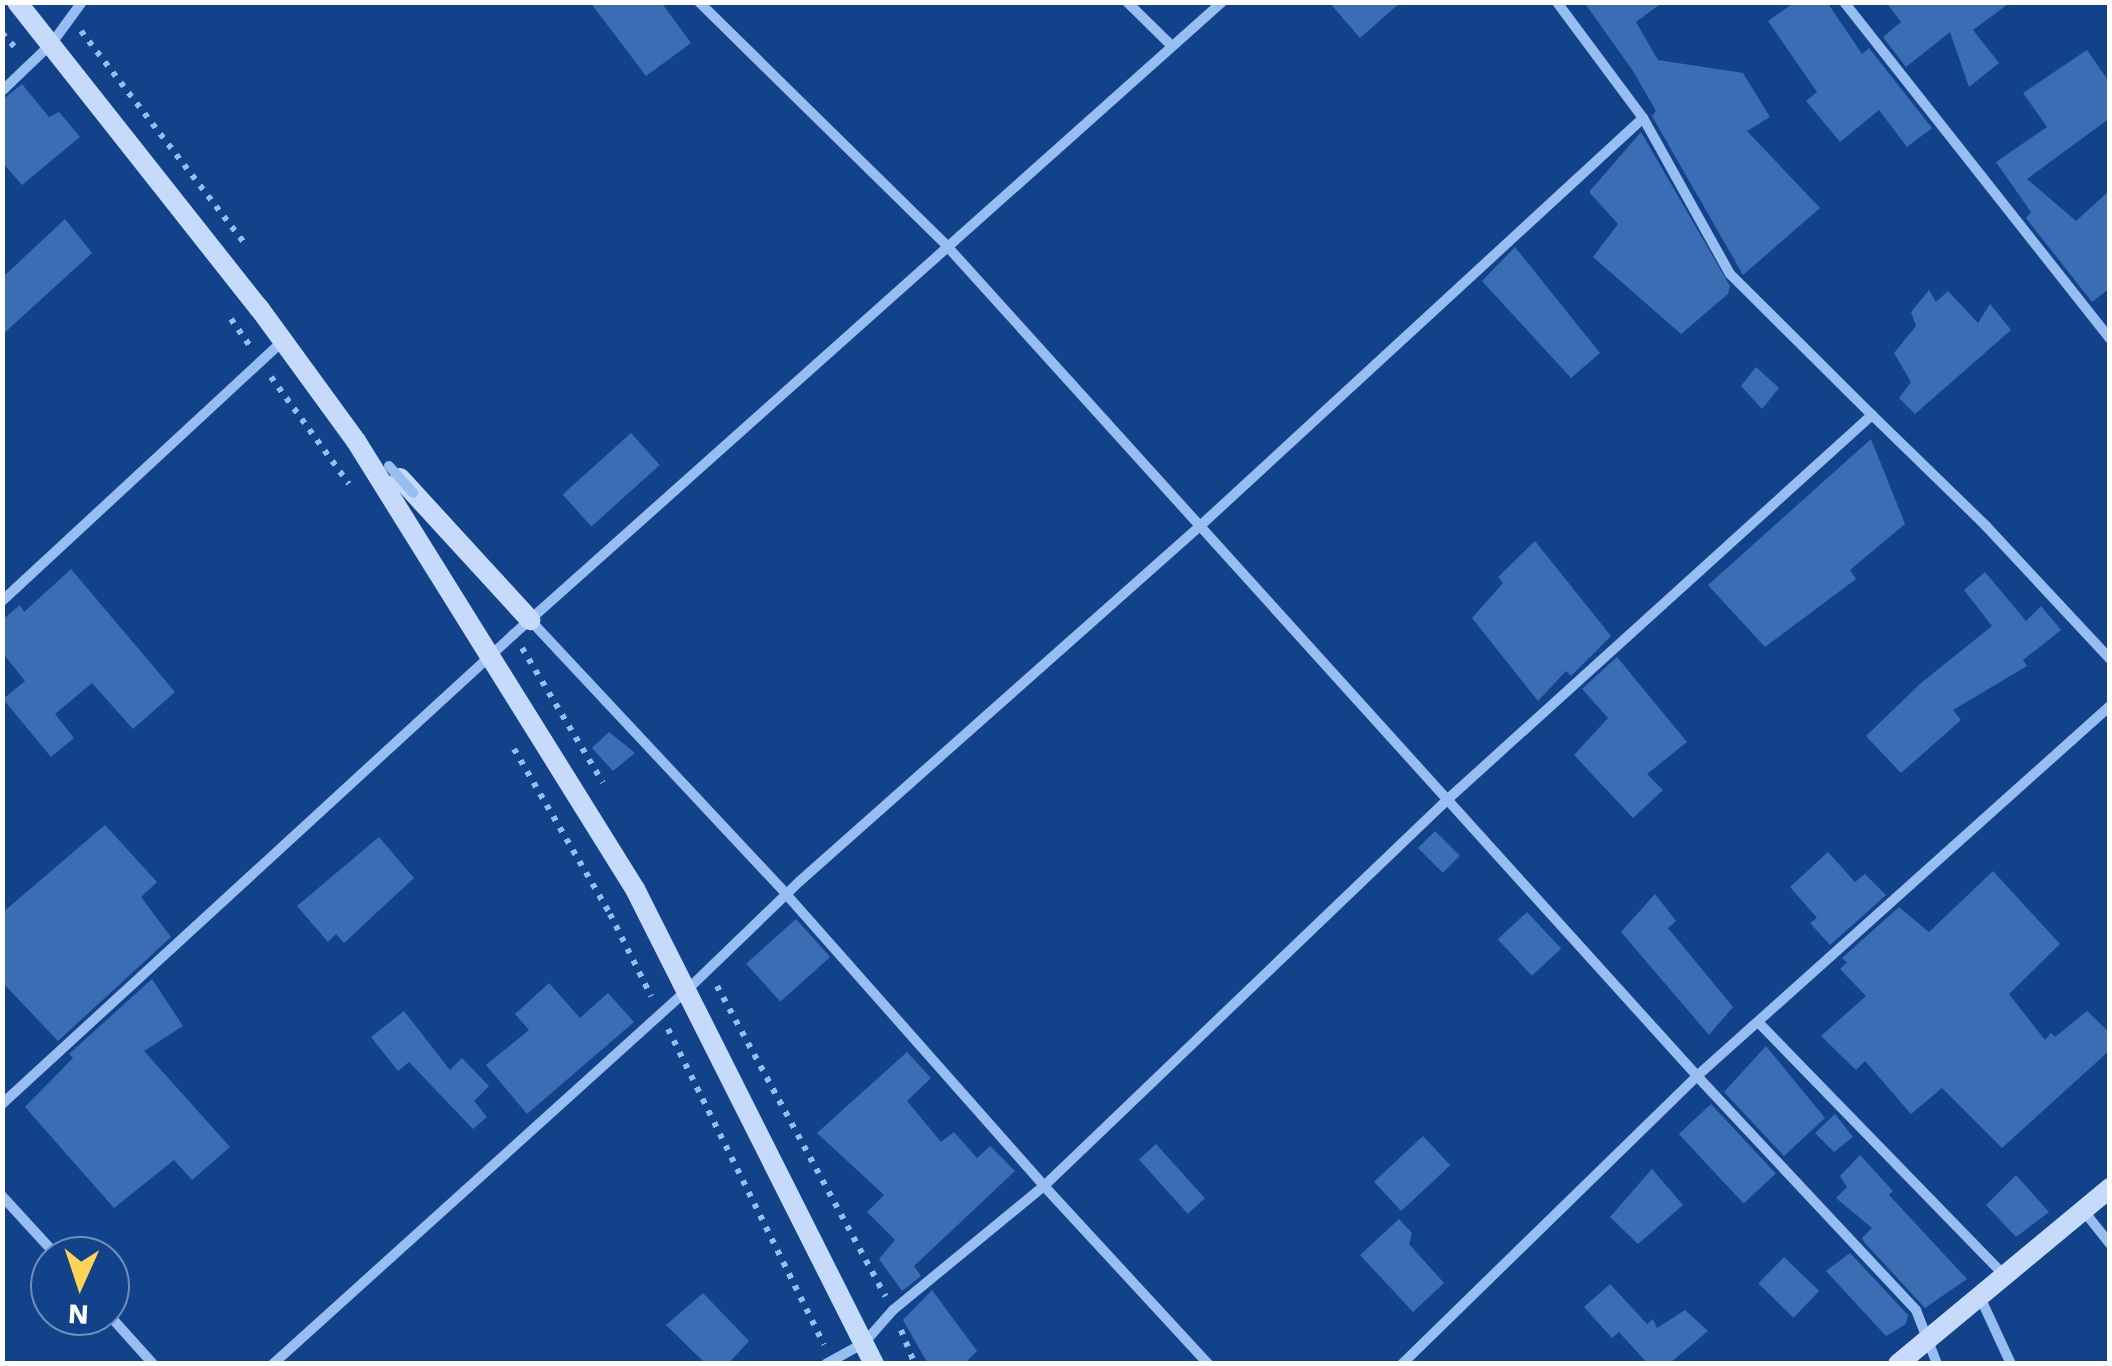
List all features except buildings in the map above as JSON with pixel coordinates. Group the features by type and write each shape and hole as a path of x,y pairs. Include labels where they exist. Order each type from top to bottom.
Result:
{"street":[{"path":"17,2 325,396 490,656 635,889 874,1364"},
{"path":"2,91 52,43 82,2"},
{"path":"699,2 946,245 1697,1076 1916,1310 1937,1364"},
{"path":"1126,2 1172,46"},
{"path":"2,1104 490,656 1222,2"},
{"path":"1558,2 1643,118 1730,274 1986,526 2110,659"},
{"path":"1844,2 2110,340"},
{"path":"273,1364 686,992 786,894 1200,526 1643,118"},
{"path":"2,600 284,340"},
{"path":"325,396 786,894 1044,1186 1208,1364"},
{"path":"826,1364 864,1343 893,1310 1044,1186 1448,799 1872,415"},
{"path":"1402,1364 1697,1076 2110,706"},
{"path":"1758,1022 2003,1274"},
{"path":"1898,1364 2110,1188"},
{"path":"2,1196 39,1236"},
{"path":"2083,1210 2110,1244"},
{"path":"1979,1294 2011,1364"},
{"path":"128,1336 153,1364"}]}
